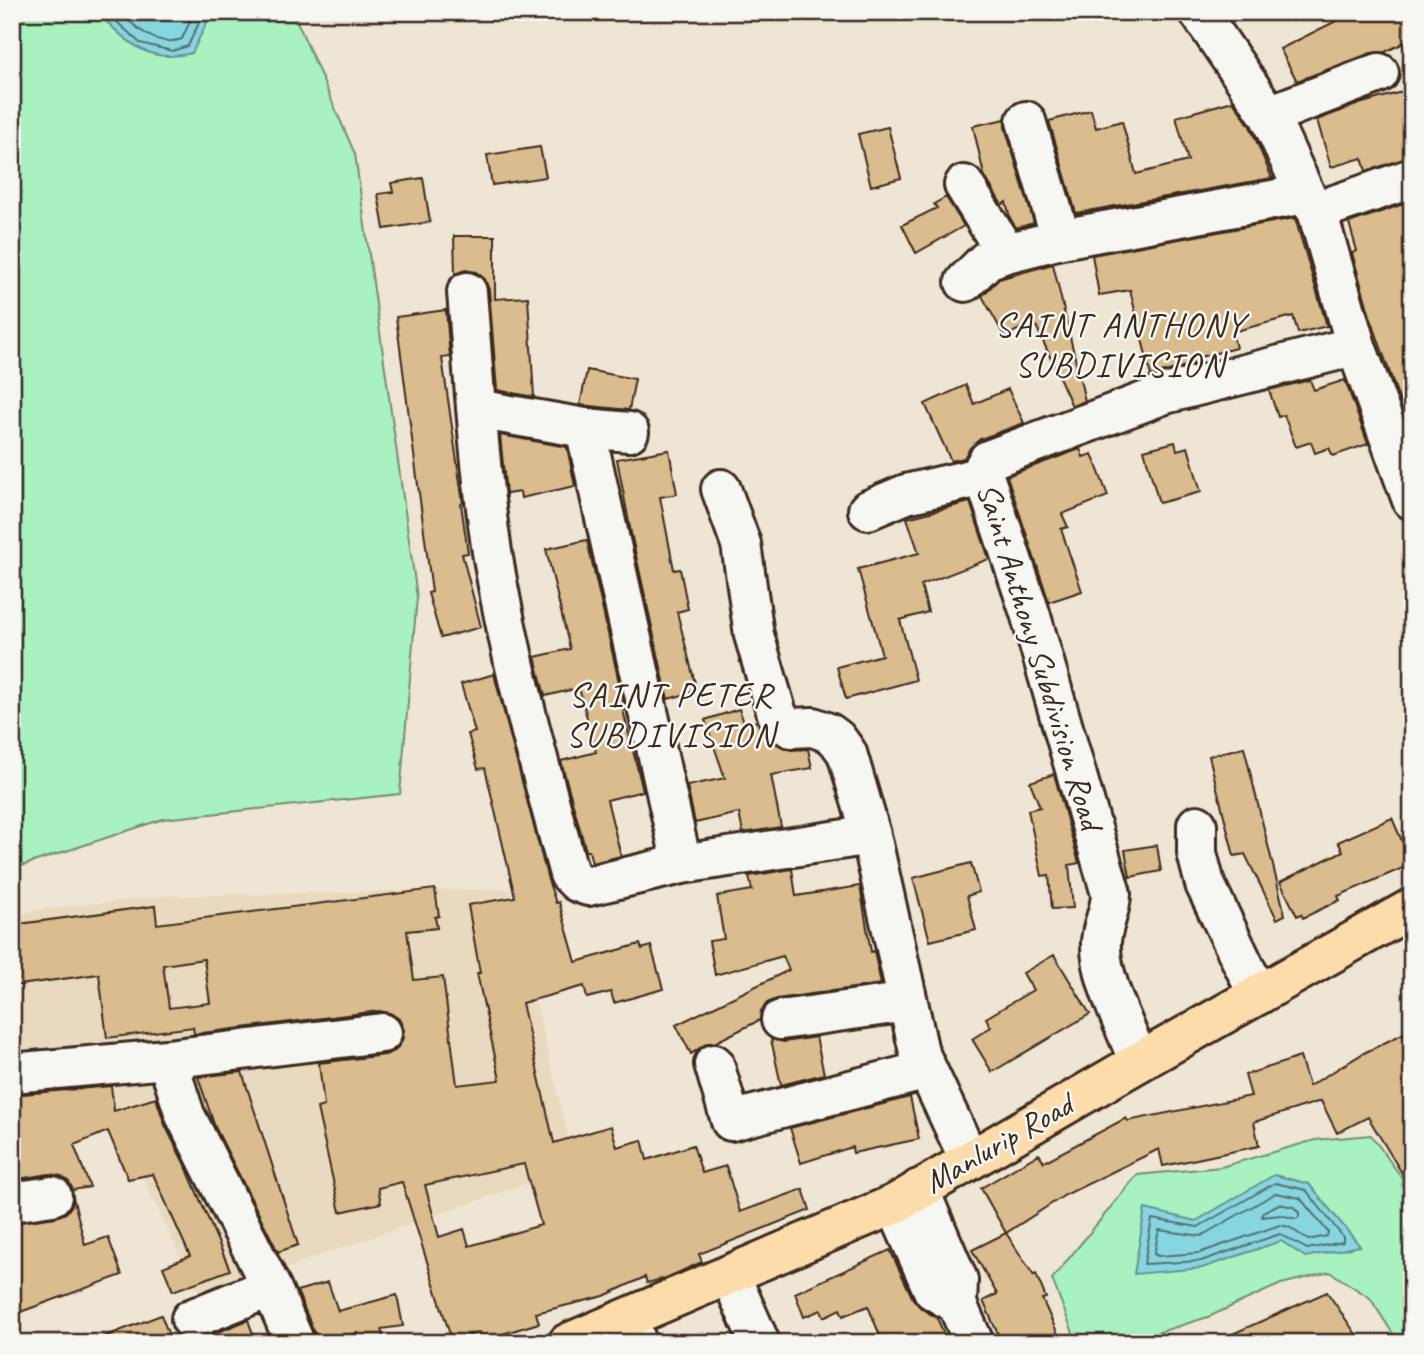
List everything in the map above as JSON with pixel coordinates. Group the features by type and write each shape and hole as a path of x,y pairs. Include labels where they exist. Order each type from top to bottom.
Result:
{"main road":[{"name":"Manlurip Road","path":"568,1343 632,1331 730,1275 907,1197 969,1159 1412,908"}],"street":[{"path":"1199,12 1269,115 1311,202 1356,346 1412,500"},
{"path":"1269,115 1379,73"},
{"path":"1026,121 1061,239"},
{"path":"965,282 987,260 1061,239 1311,202 1412,178"},
{"path":"964,185 1006,253"},
{"path":"467,292 492,551 518,686 569,873 577,882 588,886 682,864 871,835"},
{"name":"Saint Anthony Subdivision Road","path":"1139,1062 1103,968 1101,941 1111,894 1031,613 984,476 984,467 988,460 1165,394 1356,346"},
{"path":"477,410 585,428 629,432"},
{"path":"585,428 682,864"},
{"path":"869,510 906,494 984,476"},
{"path":"721,489 741,544 754,635 777,713 782,722 791,728 813,727 837,738 847,753 871,835 919,1052 969,1159"},
{"path":"1197,825 1197,853 1205,884 1258,995"},
{"path":"781,1020 908,1002"},
{"path":"12,1073 167,1059 382,1033"},
{"path":"167,1059 185,1115 271,1287 295,1343"},
{"path":"714,1064 731,1121 927,1070"},
{"path":"12,1202 52,1196"},
{"path":"907,1197 958,1280 957,1304 974,1343"},
{"path":"730,1275 760,1343"},
{"path":"191,1319 271,1287"}],"shaded area":[{"path":"509,889 575,1167 306,1260 208,1308 180,1257 120,1128 12,1140 12,916 45,909 167,896"}],"green space":[{"path":"12,12 293,12 355,154 417,597 400,794 163,819 12,869"},
{"path":"1371,1135 1412,1192 1412,1343 1399,1343 1370,1298 1330,1272 1281,1284 1208,1317 1137,1339 1136,1343 1077,1343 1052,1279 1137,1175 1221,1167 1315,1140"}],"water":[{"path":"96,12 212,12 192,53 162,56 128,41"},
{"path":"1274,1175 1309,1184 1360,1246 1305,1257 1281,1241 1202,1268 1134,1274 1145,1209 1196,1221"}],"building":[{"path":"1354,12 1402,12 1412,31 1412,39 1385,52 1371,53 1297,81 1280,49"},
{"path":"1412,89 1412,157 1366,171 1362,158 1331,167 1317,120 1359,104"},
{"path":"1233,101 1250,126 1272,178 1076,213 1049,121 1091,110 1096,128 1122,121 1136,174 1188,161 1176,117"},
{"path":"1005,119 1005,127 1034,223 1016,228 1006,202 1002,205 984,175 973,126"},
{"path":"888,127 901,178 871,186 858,134"},
{"path":"540,147 546,177 492,185 487,155"},
{"path":"423,178 430,222 384,229 378,194 393,192 391,183"},
{"path":"946,197 964,226 916,253 902,225 937,208 934,204"},
{"path":"1412,201 1412,421 1407,422 1370,316 1352,253 1357,251 1349,223"},
{"path":"1295,218 1327,326 1298,333 1293,316 1232,332 1236,348 1192,359 1193,364 1151,376 1130,290 1099,295 1092,255"},
{"path":"454,236 495,236 495,299 528,297 534,397 497,390 489,290 485,279 476,272 465,270 455,274"},
{"path":"1053,264 1085,401 1072,406 1034,321 1005,337 982,296 999,279"},
{"path":"446,310 450,357 442,358 463,503 468,553 462,554 481,627 441,638 428,593 432,592 396,317"},
{"path":"587,370 635,379 629,410 580,405"},
{"path":"1310,380 1314,390 1345,380 1368,444 1333,456 1329,448 1315,453 1311,442 1296,447 1284,415 1278,417 1269,390"},
{"path":"966,385 974,404 1008,389 1024,423 980,439 964,458 951,461 925,404"},
{"path":"500,435 567,447 575,486 521,498 520,492 506,494"},
{"path":"1175,442 1177,450 1188,447 1201,492 1159,503 1144,450"},
{"path":"1080,449 1083,457 1092,454 1108,496 1062,514 1068,527 1061,529 1082,591 1049,602 1007,476"},
{"path":"669,450 677,494 660,497 674,570 680,569 688,609 677,612 697,691 668,699 617,459"},
{"path":"970,502 989,559 921,585 928,612 900,620 916,680 846,699 837,667 882,655 858,569 919,553 907,518"},
{"path":"587,540 643,791 607,800 621,856 592,863 589,851 586,851 561,761 596,752 579,688 545,696 535,657 570,649 546,549"},
{"path":"494,674 548,880 556,903 559,902 576,962 640,944 642,949 651,946 663,989 614,1003 611,992 587,998 584,986 522,1003 554,1143 611,1126 617,1147 642,1140 647,1160 693,1145 702,1173 726,1166 740,1212 803,1189 810,1210 699,1254 702,1262 666,1278 647,1283 645,1277 604,1296 536,1313 539,1323 482,1340 480,1332 452,1341 402,1182 378,1188 381,1203 340,1212 317,1108 324,1106 319,1063 385,1055 395,1051 402,1041 404,1030 399,1019 390,1013 379,1011 194,1034 193,1027 107,1038 99,974 12,986 12,925 155,906 157,924 435,889 439,916 435,917 437,928 407,931 414,980 443,977 457,1085 500,1080 477,973 480,973 468,905 515,897 485,768 478,769 468,734 475,732 461,684","holes":["204,959 210,1003 169,1008 163,965","524,1164 541,1225 469,1246 464,1229 439,1237 425,1185"]},
{"path":"739,709 745,725 757,721 767,742 772,741 791,750 808,749 812,768 771,775 781,827 743,833 739,813 695,823 687,786 725,778 705,720"},
{"path":"1244,747 1285,915 1277,919 1245,854 1234,856 1209,756"},
{"path":"1054,774 1079,863 1069,865 1073,908 1052,909 1049,875 1042,876 1028,810 1040,807 1030,782"},
{"path":"1392,818 1412,864 1338,896 1340,900 1303,918 1301,914 1297,916 1280,882 1343,851 1338,842"},
{"path":"1157,845 1161,871 1130,877 1125,850"},
{"path":"971,863 979,892 967,896 976,930 930,941 913,878"},
{"path":"792,869 796,896 860,886 871,952 874,951 881,984 777,999 767,1003 761,1011 760,1020 714,1043 707,1043 691,1054 676,1025 789,970 783,956 715,975 709,941 724,939 717,896 752,890 749,876"},
{"path":"1054,955 1090,1014 992,1072 972,1039 991,1027 986,1018 1033,990 1023,973"},
{"path":"1412,1029 1412,1190 1368,1117 1337,1133 1321,1101 1254,1122 1259,1146 1163,1166 1159,1149 1065,1195 1006,1233 981,1188 1039,1154 1044,1162 1126,1118 1128,1121 1251,1096 1245,1075 1300,1057 1309,1086 1364,1053"},
{"path":"816,1037 824,1074 781,1085 771,1039 784,1042"},
{"path":"242,1072 298,1245 278,1252 215,1127 198,1077"},
{"path":"111,1086 114,1111 156,1098 165,1125 230,1270 173,1291 163,1267 190,1256 153,1174 128,1179 108,1131 74,1145 90,1187 73,1190 69,1182 61,1176 49,1174 12,1180 12,1095"},
{"path":"910,1097 919,1139 853,1153 852,1147 801,1163 790,1128"},
{"path":"73,1197 85,1245 108,1237 122,1275 12,1315 12,1223 56,1217 66,1213 72,1205"},
{"path":"1006,1233 1034,1276 1036,1274 1046,1298 1042,1299 1062,1343 1002,1343 983,1301 997,1294 972,1250"},
{"path":"890,1250 913,1299 922,1309 937,1318 948,1343 883,1343 868,1306 843,1316 840,1309 824,1317 821,1310 804,1317 795,1293"},
{"path":"328,1282 338,1311 397,1295 403,1326 381,1329 385,1343 361,1343 357,1333 316,1343 315,1334 297,1291"},
{"path":"1327,1292 1362,1343 1212,1343"},
{"path":"161,1315 172,1343 93,1343 93,1341"},
{"path":"248,1320 256,1343 216,1343 213,1334"}],"district":[{"name":"SAINT ANTHONY SUBDIVISION","path":"1120,344"},
{"name":"SAINT PETER SUBDIVISION","path":"671,714"}]}
